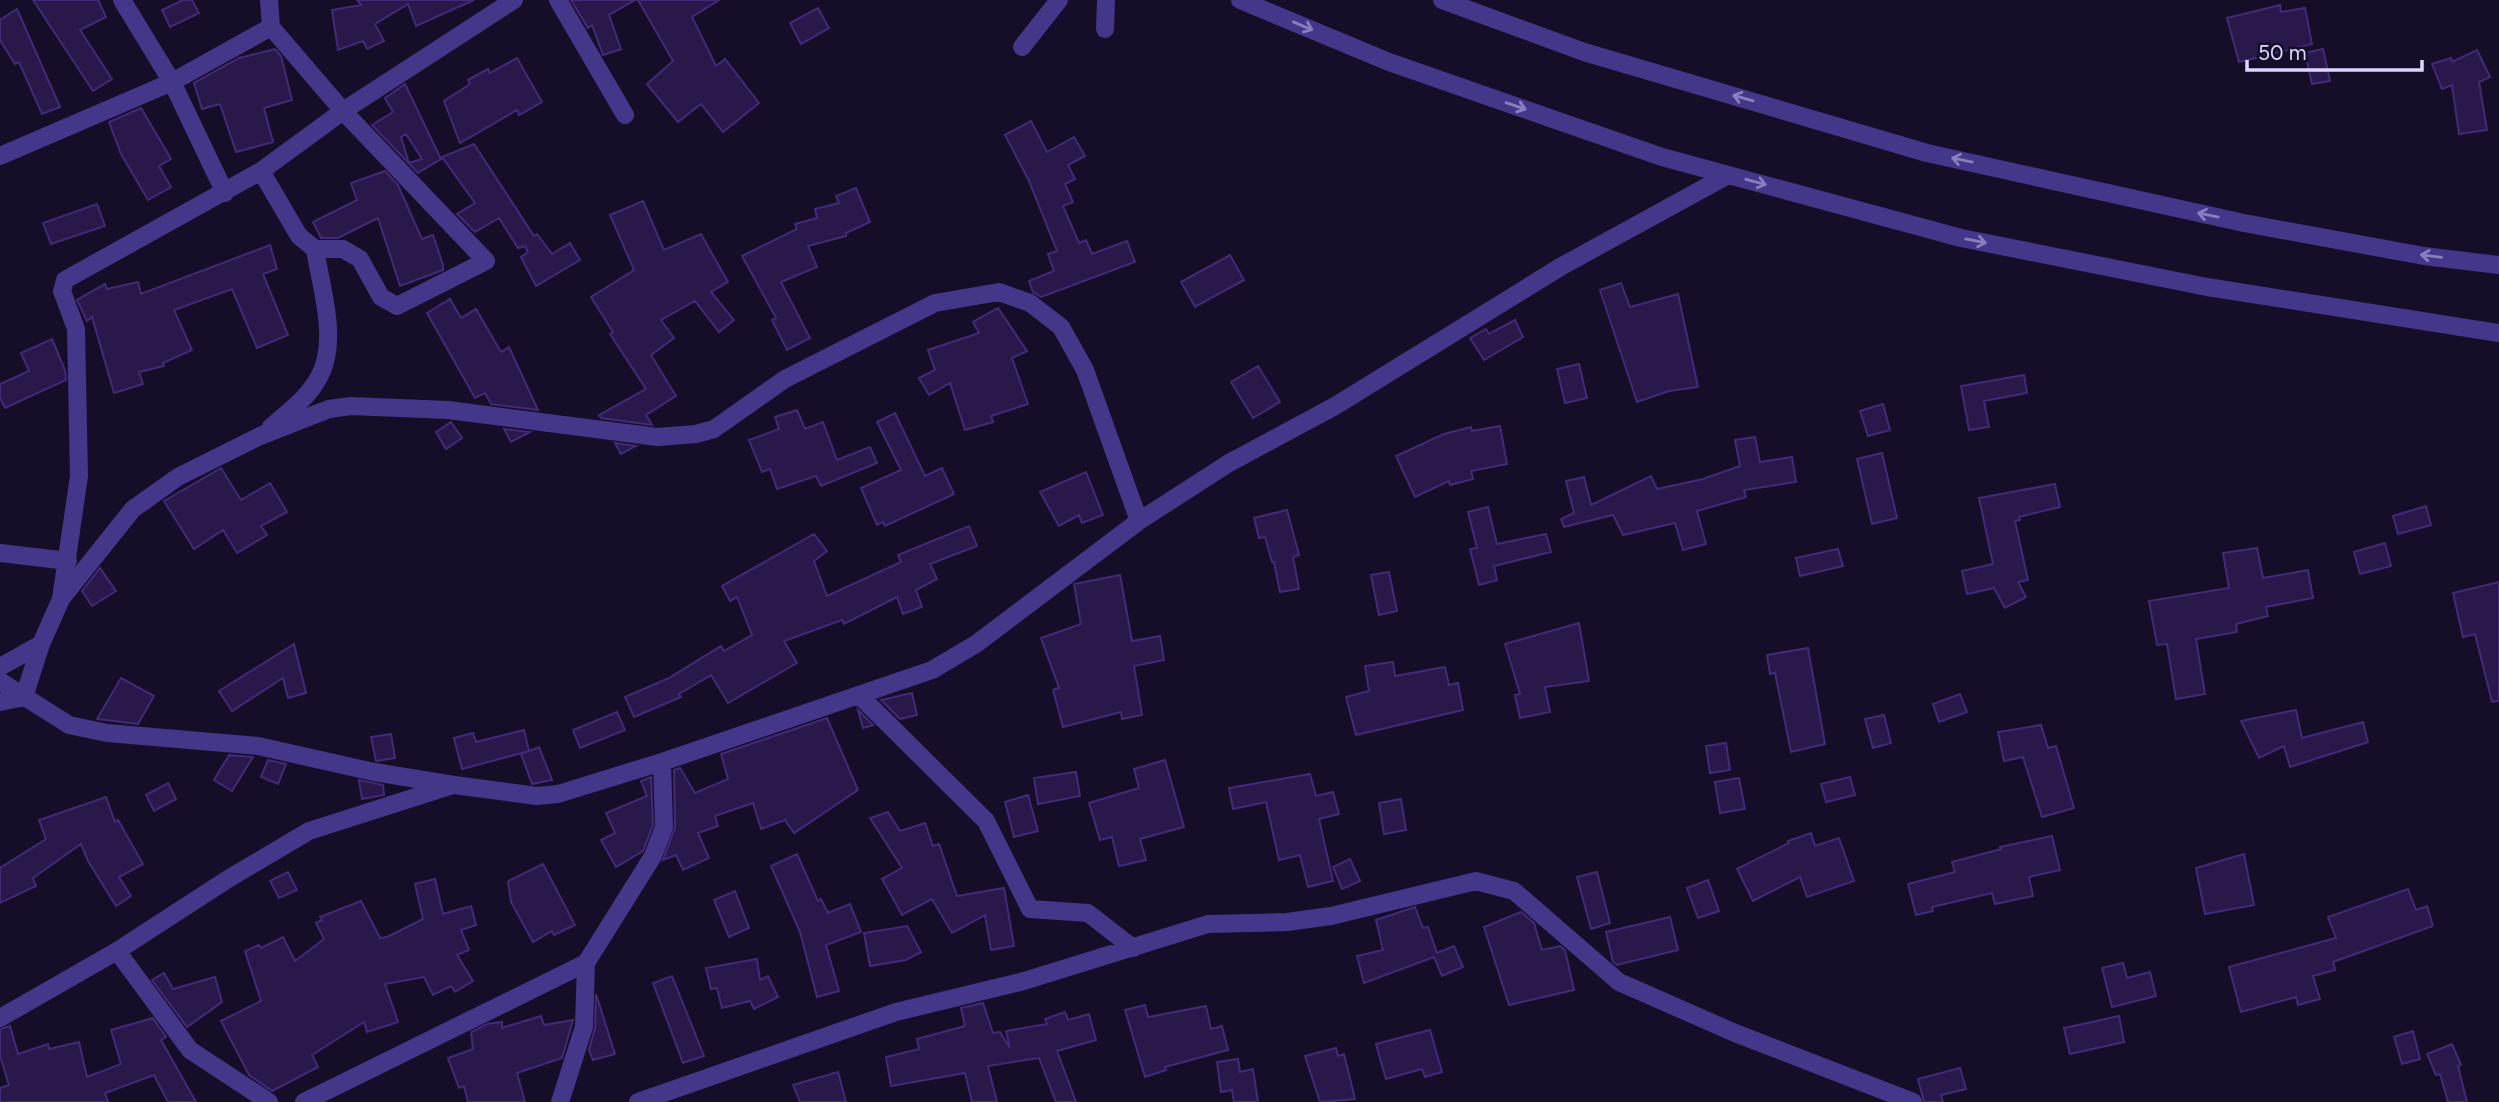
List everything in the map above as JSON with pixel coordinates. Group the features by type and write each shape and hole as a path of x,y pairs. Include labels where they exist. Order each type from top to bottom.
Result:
{"street":[{"path":"122,0 172,82 225,193"},
{"path":"261,171 299,236 315,249 344,248 360,259 381,297 397,306 486,261 343,110 271,27 269,0"},
{"path":"23,697 41,644 61,599 79,476 75,384 76,329 62,291 65,279 261,171 343,110 514,0"},
{"path":"558,0 625,115"},
{"path":"1022,47 1059,0"},
{"path":"1105,29 1106,0"},
{"path":"1240,0 1389,62 1662,157 1961,238 2207,287 2499,333"},
{"path":"1442,0 1584,52 1927,153 2244,223 2424,256 2499,265"},
{"path":"0,156 172,82 271,27"},
{"path":"0,681 69,725 107,733 258,746 454,785 537,796 558,794 662,762 932,670 976,644 1139,521 1229,463 1335,406 1562,266 1728,175"},
{"path":"260,436 302,400 320,376 328,341 315,249"},
{"path":"61,599 133,509 178,477 260,436 329,410 351,406 448,410 657,437 696,434 714,429 785,379 935,303 999,292 1030,303 1061,327 1086,370 1139,521"},
{"path":"0,553 68,561"},
{"path":"0,667 41,644"},
{"path":"860,696 986,821 1030,909 1088,913 1133,948"},
{"path":"0,702 23,697"},
{"path":"560,1102 584,1027 586,963 653,856 664,827 662,762"},
{"path":"0,1018 117,951 228,879 309,831 454,785"},
{"path":"638,1102 895,1012 1024,981 1208,924 1287,922 1331,916 1476,881 1514,891 1561,935 1619,982 1735,1033 1913,1102"},
{"path":"117,951 190,1050 269,1102"},
{"path":"304,1102 586,963"}],"building":[{"path":"33,0 98,0 106,17 80,30 112,79 93,91"},
{"path":"183,0 192,0 199,13 170,27 162,10"},
{"path":"357,0 474,0 416,26 408,4 375,24 384,41 367,49 363,41 338,50 332,10 361,5"},
{"path":"571,0 635,0 609,15 621,49 603,55 592,25 588,28"},
{"path":"638,0 719,0 692,17 716,66 725,59 759,103 723,132 701,104 678,122 647,84 673,61"},
{"path":"2280,5 2281,12 2305,8 2312,44 2239,62 2227,18"},
{"path":"818,8 829,28 801,44 790,23"},
{"path":"17,9 60,107 42,114 19,62 15,64 0,40 0,20"},
{"path":"275,49 281,56 292,100 264,108 273,142 236,152 220,104 202,109 194,83 239,58"},
{"path":"2323,49 2330,81 2312,84 2305,53"},
{"path":"2477,50 2490,77 2479,82 2487,130 2459,134 2452,85 2442,89 2432,64 2451,58 2452,62"},
{"path":"517,58 542,102 519,115 517,110 460,143 444,101 470,84 468,80 488,69 490,73"},
{"path":"405,84 441,159 418,173 372,125 393,112 385,98","holes":["406,134 422,159 409,163 401,137"]},
{"path":"141,108 171,159 159,166 171,187 148,200 121,154 109,122"},
{"path":"1031,121 1047,152 1074,137 1085,156 1068,165 1075,179 1065,184 1073,202 1063,206 1079,243 1086,240 1092,254 1127,241 1135,262 1041,297 1033,292 1029,281 1054,271 1048,254 1057,251 1029,181 1005,135"},
{"path":"474,144 534,236 537,234 552,254 570,243 580,260 536,286 521,257 528,252 525,246 518,248 499,218 475,232 457,214 475,203 442,157"},
{"path":"385,171 398,185 422,239 433,235 443,265 443,270 400,286 378,218 338,238 321,238 313,222 357,200 351,183"},
{"path":"856,188 870,222 846,233 846,236 808,246 817,267 781,282 810,338 787,350 772,320 776,318 742,256 797,229 795,224 817,218 815,209 839,203 836,196"},
{"path":"643,201 664,250 701,234 728,282 711,292 734,320 719,332 695,301 661,320 674,338 651,355 676,396 646,415 652,425 601,418 599,415 646,389 610,334 613,332 591,297 634,270 610,215"},
{"path":"97,204 105,226 51,244 43,223"},
{"path":"270,245 277,269 263,274 288,335 257,348 232,289 174,310 192,350 163,363 164,366 139,372 143,384 114,393 92,317 87,321 77,300 105,284 107,289 138,282 141,294"},
{"path":"1230,255 1244,280 1195,307 1181,282"},
{"path":"1621,283 1630,307 1678,294 1698,387 1669,391 1637,402 1600,290"},
{"path":"450,299 461,318 476,309 501,352 509,347 538,410 491,404 485,393 475,398 427,313"},
{"path":"998,308 1027,351 1012,358 1028,404 991,416 993,422 965,430 950,383 929,395 919,378 935,370 928,350 979,333 973,322"},
{"path":"1515,320 1523,337 1484,360 1470,338 1486,329 1489,334"},
{"path":"52,339 65,370 66,380 5,408 0,398 0,384 29,371 21,353"},
{"path":"1579,364 1587,398 1565,403 1557,369"},
{"path":"1258,366 1280,402 1253,418 1231,382"},
{"path":"2024,375 2027,393 1984,401 1989,427 1969,430 1961,386"},
{"path":"1883,404 1890,430 1868,436 1860,411"},
{"path":"797,410 805,429 823,422 837,460 870,447 877,463 821,486 816,476 777,489 770,469 762,472 749,440 779,429 775,417"},
{"path":"895,413 925,476 942,468 954,494 885,526 883,522 877,525 861,488 901,470 877,422"},
{"path":"451,422 462,438 446,449 436,432"},
{"path":"1500,426 1507,464 1471,471 1473,479 1450,485 1449,481 1415,497 1396,456 1444,434 1471,427 1472,431"},
{"path":"504,429 530,432 511,442"},
{"path":"1755,437 1760,462 1792,457 1796,482 1744,490 1746,497 1697,511 1706,544 1683,550 1675,523 1623,535 1613,515 1564,527 1561,519 1574,513 1566,481 1584,477 1591,505 1651,476 1657,489 1703,479 1740,466 1735,440"},
{"path":"615,443 636,446 621,454"},
{"path":"1882,453 1897,518 1872,524 1857,459"},
{"path":"221,468 241,500 270,483 287,512 261,526 267,535 237,553 223,530 194,549 164,501"},
{"path":"1086,472 1103,515 1082,523 1079,515 1059,526 1040,492"},
{"path":"2055,484 2060,507 2019,517 2020,520 2015,521 2028,580 2018,582 2026,597 2005,608 1994,588 1967,594 1962,571 1993,564 1979,498"},
{"path":"2426,506 2431,525 2398,534 2393,516"},
{"path":"1488,507 1497,544 1546,534 1551,552 1494,566 1497,580 1479,585 1470,549 1477,548 1468,512"},
{"path":"1287,510 1299,555 1293,557 1299,589 1280,592 1274,562 1265,537 1259,538 1254,518"},
{"path":"969,526 977,546 930,564 937,579 916,590 922,607 903,614 897,597 844,624 842,620 784,641 797,663 728,703 711,675 679,694 681,697 634,717 625,697 669,678 721,646 724,651 752,635 737,597 730,601 722,586 814,534 827,551 814,561 827,596 901,562 898,555"},
{"path":"2385,543 2391,566 2360,574 2354,552"},
{"path":"2257,548 2263,578 2308,570 2313,598 2266,607 2268,616 2236,624 2237,632 2196,639 2205,694 2176,699 2167,644 2157,645 2149,601 2229,588 2223,553"},
{"path":"1838,549 1843,566 1800,576 1796,558"},
{"path":"100,568 116,591 92,606 82,591"},
{"path":"1389,572 1397,611 1379,615 1371,575"},
{"path":"1120,575 1132,641 1160,636 1164,660 1134,666 1142,715 1122,719 1121,712 1063,727 1053,690 1059,688 1041,638 1081,624 1074,584"},
{"path":"2499,582 2499,701 2492,702 2475,634 2463,637 2453,593"},
{"path":"1579,623 1589,681 1545,687 1550,712 1520,718 1515,695 1520,694 1505,644"},
{"path":"294,644 306,693 288,698 283,678 232,711 219,691"},
{"path":"1808,648 1825,744 1791,752 1775,673 1770,674 1767,655"},
{"path":"1393,662 1395,676 1445,667 1449,685 1458,683 1463,710 1356,735 1346,697 1369,691 1365,666"},
{"path":"121,678 154,696 138,724 97,719"},
{"path":"912,693 917,715 900,719 881,700"},
{"path":"1960,694 1967,712 1939,722 1933,704"},
{"path":"858,710 873,725 863,728"},
{"path":"2296,710 2302,738 2363,722 2368,742 2290,767 2284,746 2259,758 2241,721"},
{"path":"617,712 625,730 580,748 573,730"},
{"path":"1884,715 1891,743 1873,748 1865,719"},
{"path":"827,718 858,790 794,833 785,820 761,829 753,803 715,816 718,826 698,833 709,858 683,870 676,855 663,860 675,827 674,770 680,768 695,793 728,779 721,754"},
{"path":"2041,725 2048,748 2056,746 2074,808 2042,817 2023,757 2004,761 1998,732"},
{"path":"524,730 529,751 462,769 454,738 473,733 476,742"},
{"path":"391,734 395,758 376,761 371,737"},
{"path":"1726,743 1730,770 1710,773 1706,746"},
{"path":"539,747 552,780 532,784 521,754"},
{"path":"229,755 253,757 232,791 214,780"},
{"path":"268,760 286,764 278,784 261,777"},
{"path":"1165,760 1184,827 1140,839 1146,860 1119,866 1112,837 1100,840 1089,803 1139,788 1134,769"},
{"path":"1076,772 1080,796 1038,804 1034,778"},
{"path":"1310,774 1316,796 1333,792 1339,814 1319,819 1333,881 1308,887 1300,855 1279,860 1266,802 1233,809 1229,788"},
{"path":"651,777 653,825 643,851 616,867 601,840 615,833 606,813 647,796 641,781"},
{"path":"1850,777 1855,795 1826,802 1821,784"},
{"path":"1739,778 1745,809 1720,813 1715,782"},
{"path":"359,780 383,785 384,795 362,799"},
{"path":"168,783 176,799 154,811 146,795"},
{"path":"1028,795 1038,831 1014,837 1005,802"},
{"path":"106,797 115,822 118,820 143,864 119,877 131,896 116,906 88,861 81,844 33,878 36,886 0,903 0,868 46,839 39,820"},
{"path":"1401,799 1406,830 1384,834 1379,803"},
{"path":"888,812 900,831 925,823 933,846 939,844 957,896 1004,888 1014,946 991,950 985,915 952,933 932,899 902,915 882,879 902,868 870,818"},
{"path":"1811,833 1815,846 1839,838 1854,881 1807,897 1800,877 1753,901 1737,869 1789,843 1788,841"},
{"path":"2052,836 2060,870 2029,877 2033,896 1995,904 1992,893 1932,907 1933,911 1916,915 1908,884 1955,872 1952,862 2001,849 2000,847"},
{"path":"797,854 818,901 821,899 828,913 850,904 861,932 826,945 839,991 817,997 800,932 771,866"},
{"path":"2244,854 2254,905 2205,914 2196,868"},
{"path":"1350,859 1360,881 1342,889 1333,867"},
{"path":"543,864 575,925 554,935 552,931 533,942 511,902 508,881"},
{"path":"288,872 297,890 279,898 270,881"},
{"path":"1597,872 1610,923 1591,929 1577,877"},
{"path":"435,879 443,914 471,906 476,925 461,930 469,950 457,955 473,981 455,992 451,986 433,995 424,977 385,984 398,1022 367,1032 364,1022 312,1055 318,1067 272,1091 249,1075 221,1021 261,1001 245,951 259,945 261,948 283,937 295,961 324,939 316,923 322,920 320,917 361,901 380,938 387,937 423,919 415,884"},
{"path":"1708,880 1719,911 1698,918 1687,888"},
{"path":"2408,889 2416,910 2427,906 2433,926 2333,962 2335,970 2313,976 2320,999 2298,1005 2296,997 2241,1012 2229,967 2336,938 2328,917"},
{"path":"735,891 749,928 729,937 714,900"},
{"path":"1415,907 1423,928 1428,927 1437,953 1454,946 1463,967 1442,976 1434,957 1364,983 1357,956 1383,950 1376,920"},
{"path":"1521,912 1534,923 1542,950 1560,946 1565,950 1574,990 1509,1005 1484,927"},
{"path":"1670,917 1678,950 1617,965 1613,962 1606,932"},
{"path":"907,926 921,952 906,960 870,966 864,933"},
{"path":"757,959 760,980 768,976 778,997 754,1009 750,1001 722,1008 717,988 711,989 706,968"},
{"path":"2123,963 2127,978 2150,972 2156,996 2112,1007 2102,968"},
{"path":"164,973 173,989 215,977 222,1002 187,1027 152,980"},
{"path":"672,976 704,1056 683,1063 653,983"},
{"path":"596,994 615,1054 593,1060 589,1050 595,1028"},
{"path":"983,1003 993,1033 1000,1032 1010,1048 1006,1031 1047,1024 1045,1019 1065,1012 1068,1020 1089,1014 1096,1040 1057,1051 1076,1102 1056,1102 1039,1058 988,1066 997,1102 972,1102 965,1073 891,1086 886,1057 919,1049 917,1039 965,1026 961,1008"},
{"path":"1145,1005 1148,1017 1206,1006 1211,1029 1222,1026 1228,1050 1165,1067 1166,1070 1145,1077 1125,1010"},
{"path":"541,1016 544,1025 573,1020 562,1058 517,1073 525,1102 468,1102 464,1086 459,1088 448,1058 473,1049 471,1032 487,1024 502,1022 502,1028"},
{"path":"2119,1016 2124,1042 2070,1054 2064,1028"},
{"path":"153,1018 166,1037 161,1040 196,1102 168,1102 154,1075 105,1093 108,1102 0,1102 0,1088 9,1085 0,1056 0,1029 10,1026 18,1054 48,1044 49,1049 79,1042 87,1077 121,1064 111,1030"},
{"path":"1430,1030 1442,1072 1425,1077 1422,1069 1386,1079 1376,1044"},
{"path":"2413,1031 2420,1059 2402,1064 2394,1037"},
{"path":"2452,1044 2461,1065 2458,1066 2467,1102 2448,1102 2440,1074 2436,1075 2427,1054"},
{"path":"1336,1048 1338,1056 1344,1054 1355,1099 1320,1102 1305,1056"},
{"path":"1238,1059 1240,1072 1253,1069 1258,1102 1234,1102 1232,1090 1221,1092 1217,1062"},
{"path":"1960,1068 1966,1089 1941,1095 1943,1102 1924,1102 1918,1079"},
{"path":"838,1072 846,1102 800,1102 793,1085"}]}
